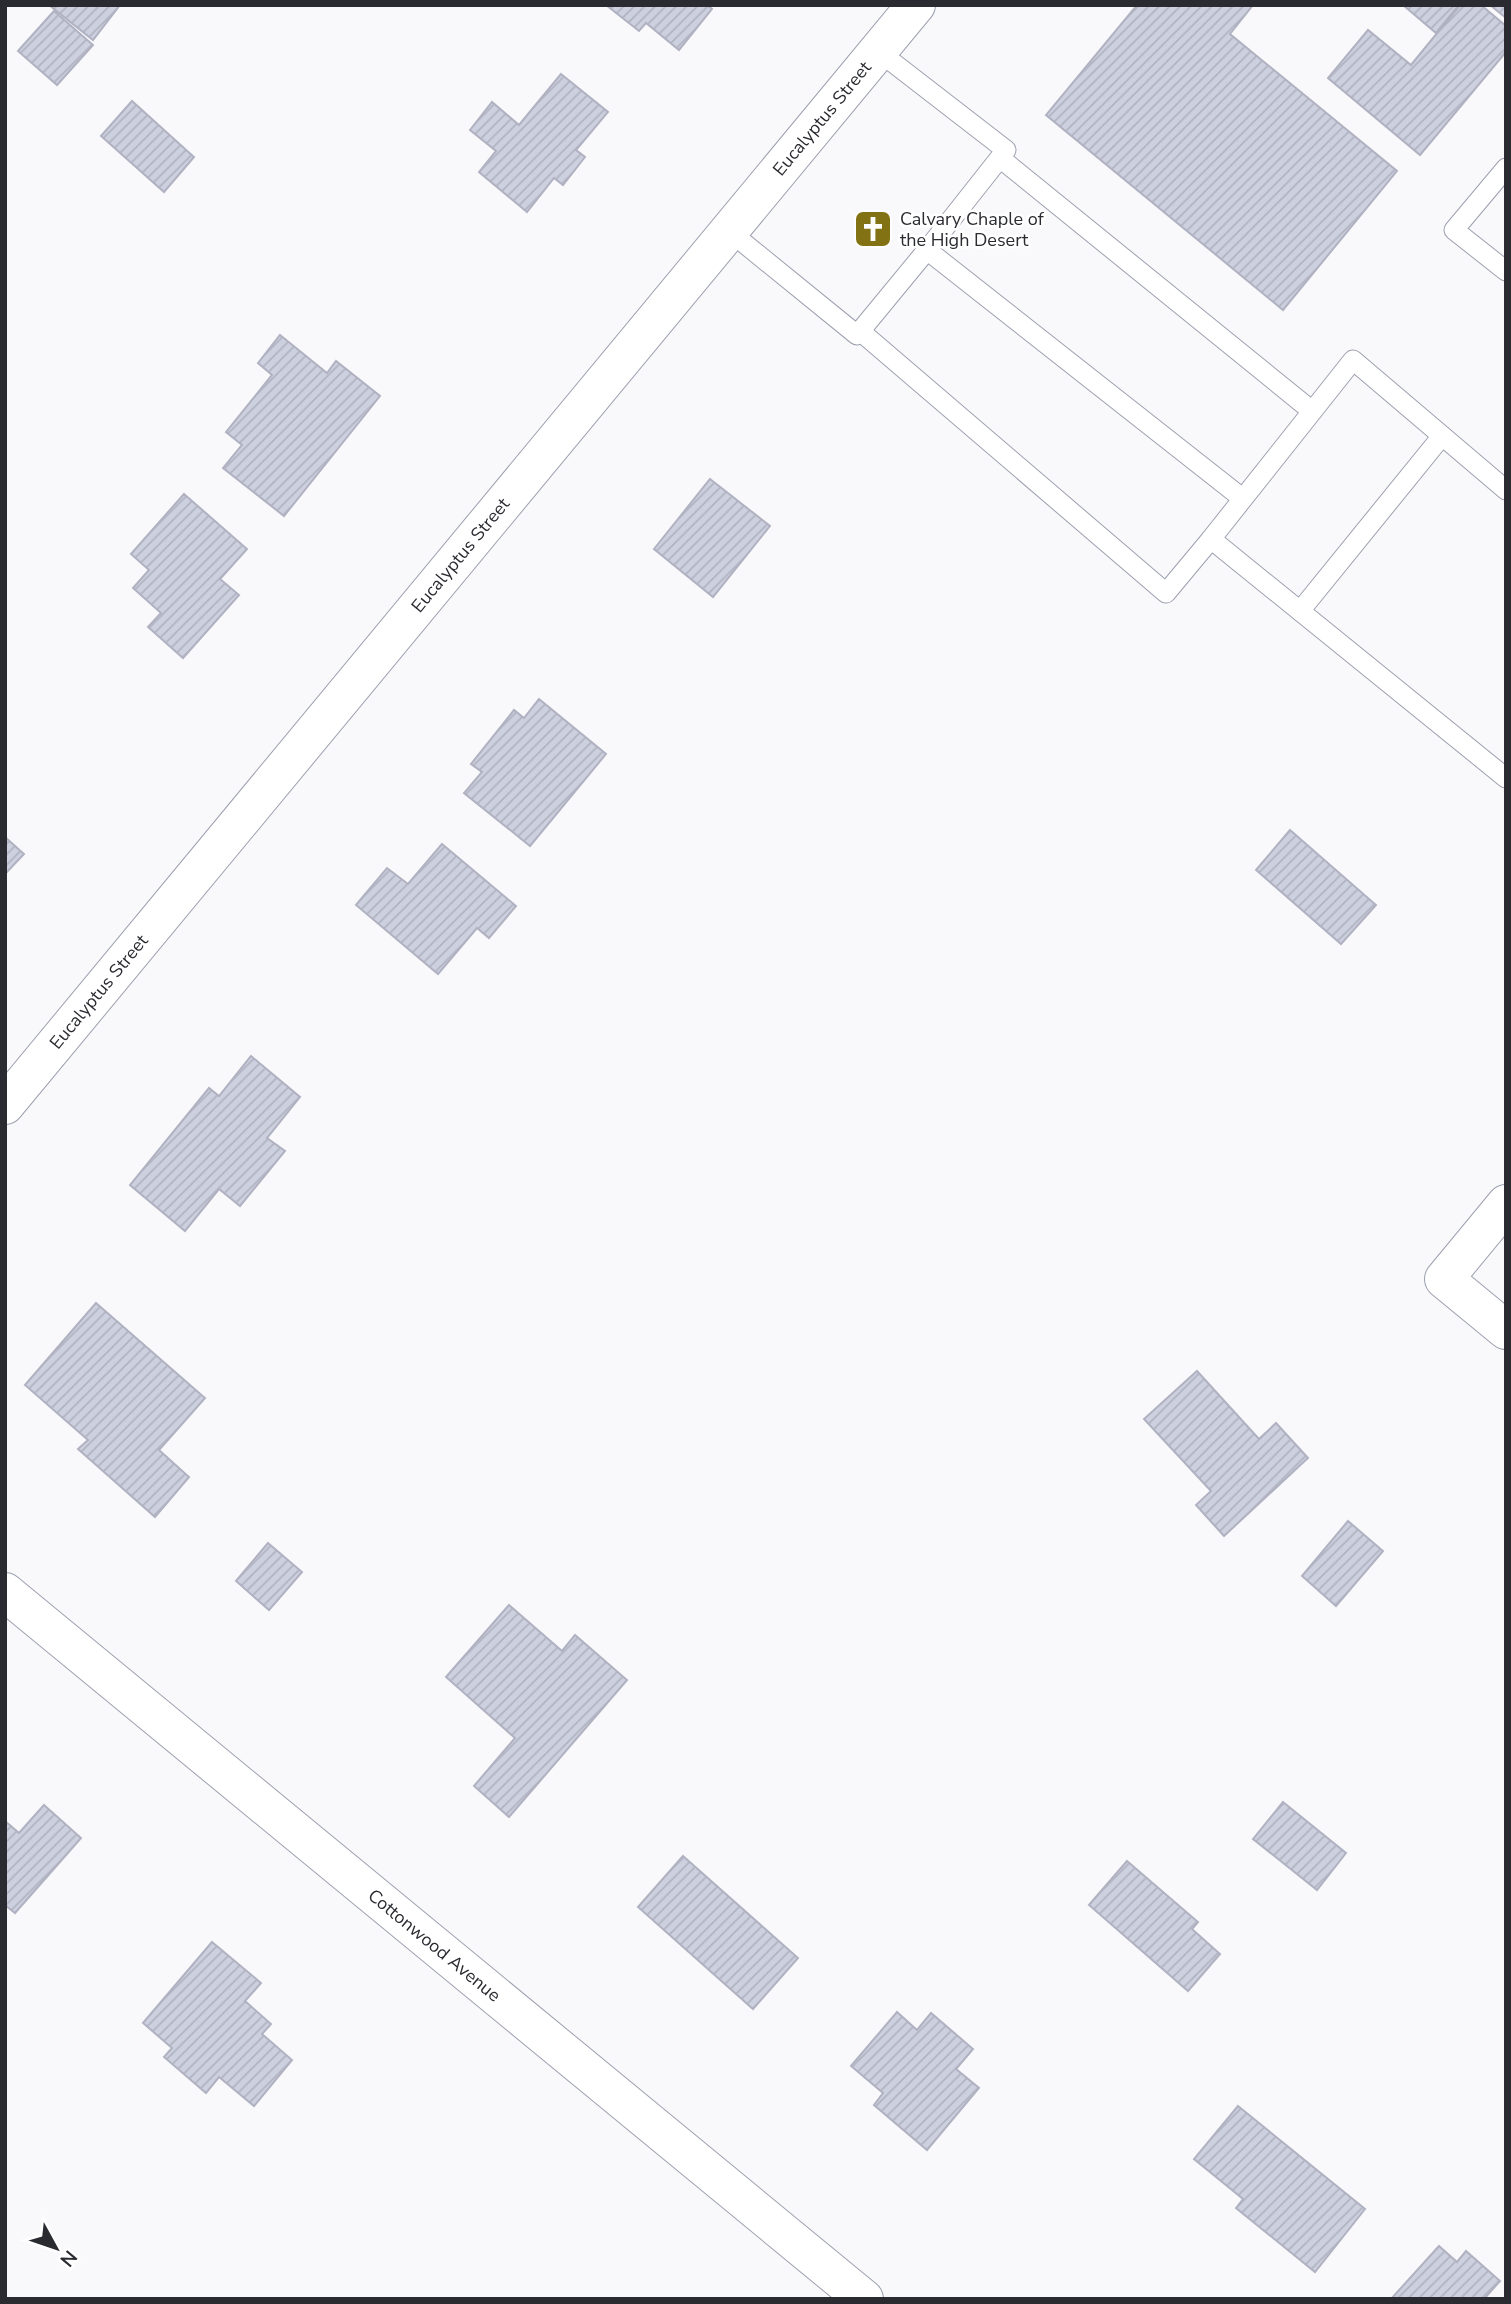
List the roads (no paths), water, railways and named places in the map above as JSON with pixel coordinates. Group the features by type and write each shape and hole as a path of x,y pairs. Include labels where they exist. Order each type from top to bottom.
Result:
{"main road":[{"name":"Eucalyptus Street","path":"5,1105 916,5"},
{"path":"1506,1204 1444,1279 1506,1330"},
{"name":"Cottonwood Avenue","path":"5,1592 864,2299"}],"lane":[{"path":"729,231 857,335 1006,150 878,51"},
{"path":"1000,158 1312,411"},
{"path":"1506,168 1454,230 1506,271"},
{"path":"927,250 1242,498"},
{"path":"860,331 1166,593 1353,359 1506,490"},
{"path":"1300,611 1442,436"},
{"path":"1211,539 1506,778"}],"place":[{"name":"Calvary Chaple of the High Desert","path":"873,229"}]}
